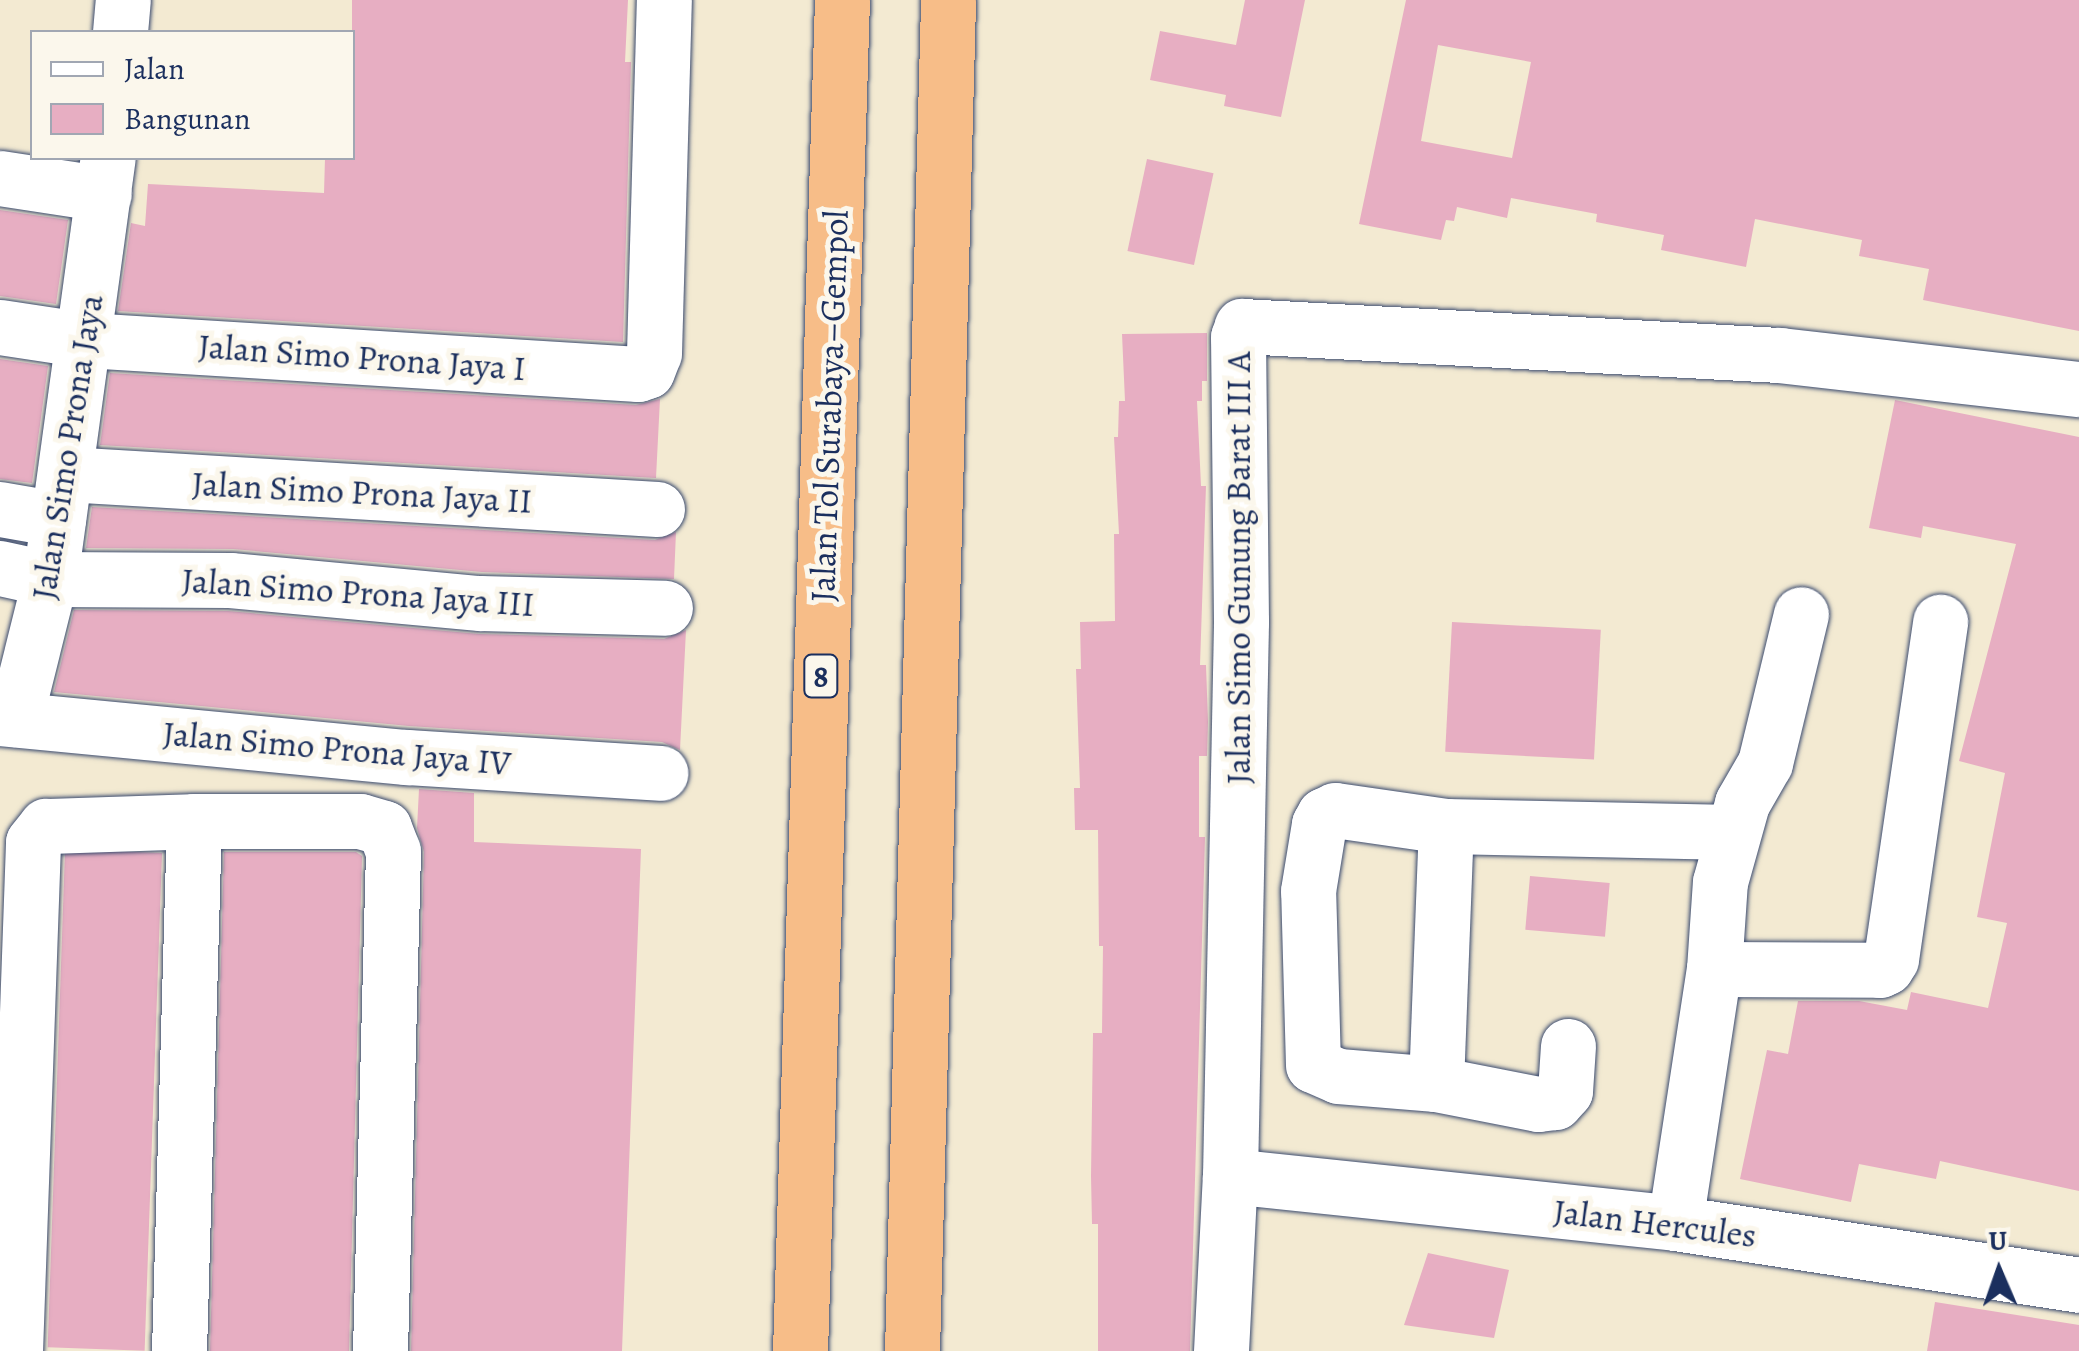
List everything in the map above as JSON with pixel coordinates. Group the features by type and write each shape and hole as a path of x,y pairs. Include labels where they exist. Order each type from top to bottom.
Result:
{"highway":[{"name":"Jalan Tol Surabaya–Gempol","path":"800,1351 842,0"},
{"path":"912,1351 948,0"}],"street":[{"path":"120,30 123,0"},
{"name":"Jalan Simo Prona Jaya I","path":"0,326 86,340 638,374 647,371 654,353 664,0"},
{"path":"0,178 106,176"},
{"name":"Jalan Simo Prona Jaya","path":"8,719 25,573 62,497 106,176"},
{"name":"Jalan Simo Gunung Barat III A","path":"1221,1351 1230,1176 1240,621 1238,337 1242,326 1778,354 2079,389"},
{"name":"Jalan Simo Prona Jaya II","path":"0,509 62,497 657,509"},
{"name":"Jalan Simo Prona Jaya III","path":"25,573 230,580 480,604 665,608"},
{"path":"1675,1223 1714,969 1720,882 1742,803 1765,763 1802,614"},
{"path":"1714,969 1880,970 1886,966 1940,622"},
{"name":"Jalan Simo Prona Jaya IV","path":"8,719 408,758 660,773"},
{"path":"1568,1046 1565,1091 1555,1102 1538,1104 1436,1084 1338,1076 1313,1065 1308,890 1318,824 1324,815 1335,810 1446,826 1733,832"},
{"path":"179,1351 194,821"},
{"path":"15,1351 32,842 46,826 194,821 375,822 391,838 380,1351"},
{"path":"1436,1084 1446,826"},
{"name":"Jalan Hercules","path":"1230,1176 1675,1223 2079,1284"}],"building":[{"path":"352,0 628,0 625,62 631,62 623,342 118,311 131,223 145,226 148,184 324,193 325,160 355,160"},
{"path":"1245,0 1305,0 1281,117 1224,106 1226,95 1150,80 1160,31 1236,45"},
{"path":"1406,0 2079,0 2079,331 1923,300 1929,269 1859,256 1862,240 1755,219 1746,267 1661,250 1664,235 1596,222 1597,214 1511,198 1507,218 1457,207 1454,221 1446,220 1441,240 1359,224","holes":["1438,45 1531,62 1512,158 1421,141"]},
{"path":"1147,159 1214,173 1194,265 1127,251"},
{"path":"0,210 68,220 56,304 0,296"},
{"path":"1207,333 1207,381 1202,381 1202,401 1197,401 1201,486 1206,486 1200,665 1206,665 1208,722 1207,756 1199,756 1199,837 1205,837 1190,1351 1098,1351 1098,1224 1092,1224 1091,1176 1093,1033 1102,1033 1103,946 1099,946 1098,830 1075,830 1074,788 1080,788 1076,669 1081,669 1080,622 1115,621 1114,534 1119,534 1114,437 1118,437 1119,401 1125,401 1122,334"},
{"path":"0,359 48,366 32,483 0,479"},
{"path":"110,373 636,405 660,399 656,478 100,445"},
{"path":"1895,400 2079,437 2079,1191 1940,1161 1936,1179 1859,1164 1851,1202 1740,1179 1767,1050 1788,1054 1798,1001 1859,1001 1907,1010 1911,992 1988,1008 2007,923 1977,917 2005,773 1959,761 2016,544 1923,526 1921,538 1869,528"},
{"path":"92,507 655,540 676,532 674,579 482,572 233,549 86,548"},
{"path":"74,610 228,611 479,634 664,639 686,630 680,750 662,742 409,726 54,692"},
{"path":"1452,622 1601,630 1594,760 1445,752"},
{"path":"419,789 474,793 474,842 641,849 622,1351 411,1351 424,852 417,828"},
{"path":"65,850 162,853 145,1351 48,1347"},
{"path":"224,852 356,852 362,856 349,1351 210,1351"},
{"path":"1530,876 1610,883 1605,937 1525,930"},
{"path":"1428,1253 1509,1270 1494,1338 1404,1325"},
{"path":"1935,1302 2079,1325 2079,1351 1927,1351"}]}
